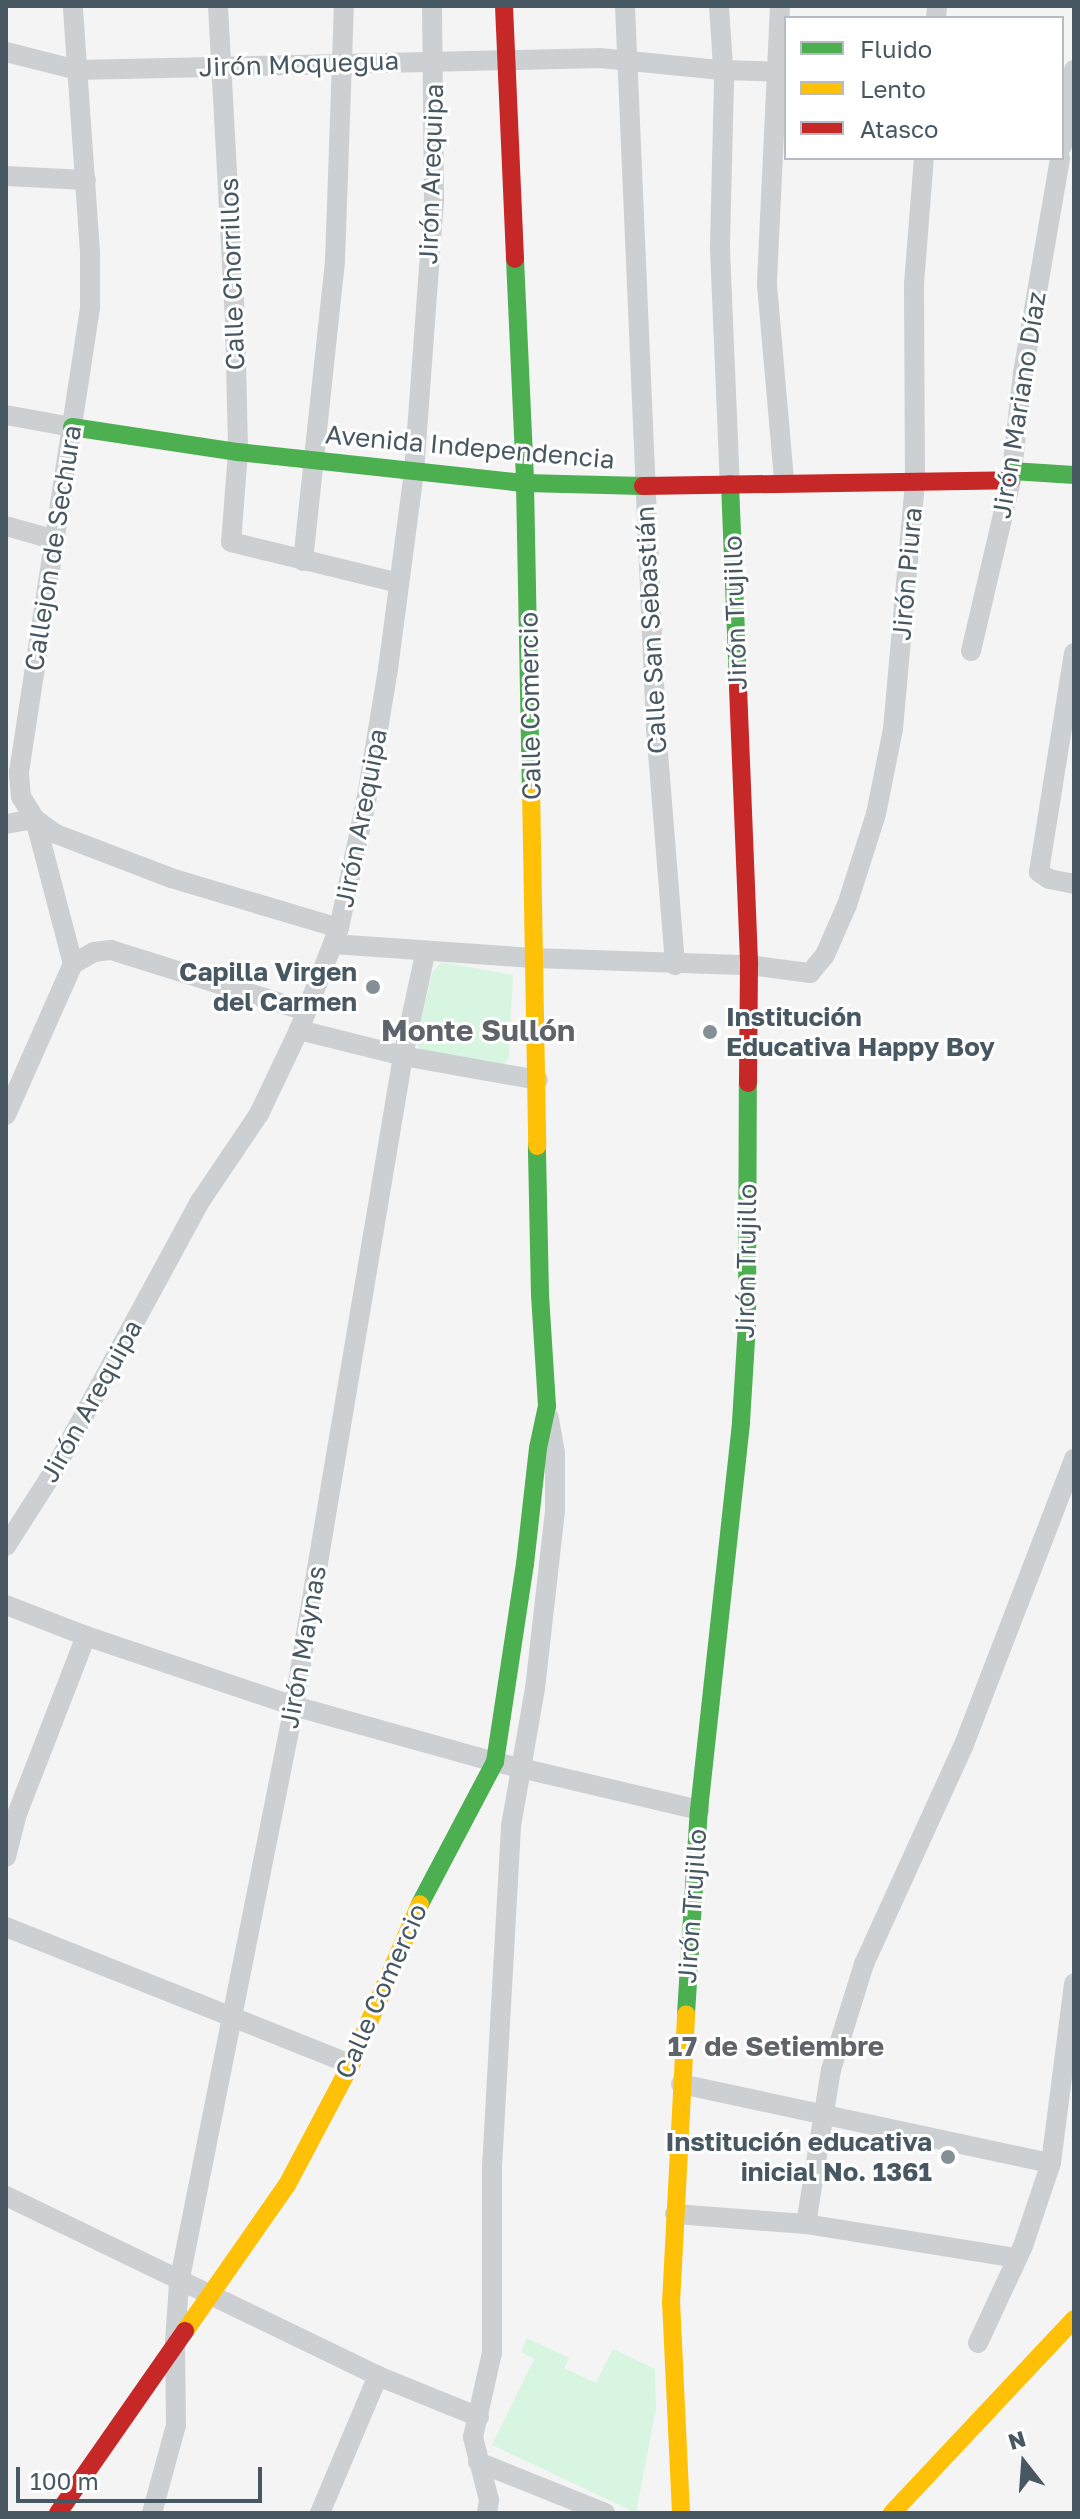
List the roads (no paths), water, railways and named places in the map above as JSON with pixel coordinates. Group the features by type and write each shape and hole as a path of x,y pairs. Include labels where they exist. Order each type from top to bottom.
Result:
{"street":[{"name":"Callejon de Sechura","path":"73,6 86,180 90,306 19,772 21,797 35,819 73,964"},
{"name":"Calle Chorrillos","path":"218,6 234,289 238,452 231,542 303,561"},
{"path":"344,6 345,62 335,261 303,561 399,583"},
{"name":"Jirón Arequipa","path":"6,1546 52,1474 201,1200 259,1114 303,1020 336,936 366,802 414,472 434,198 435,61 432,6"},
{"name":"Calle Comercio","path":"487,2513 489,2500 473,2437 492,2353 492,2167 506,1888 511,1826 523,1768 555,1510 555,1453 547,1406 540,1295 525,483 504,6"},
{"name":"Calle San Sebastián","path":"625,6 656,728 675,965"},
{"name":"Jirón Trujillo","path":"681,2513 672,2362 681,2084 699,1810 745,1365 749,965 720,249 719,6"},
{"path":"780,6 781,71 767,285 784,481"},
{"name":"Jirón Moquegua","path":"6,52 77,70 506,58 627,61 721,70 781,71"},
{"path":"1064,132 1074,70"},
{"name":"Jirón Piura","path":"749,965 810,973 825,955 847,905 876,814 893,729 915,481 914,284 924,160"},
{"name":"Jirón Mariano Díaz","path":"971,651 1011,475 1023,373 1060,160"},
{"path":"6,176 86,180"},
{"path":"6,415 72,427"},
{"name":"Avenida Independencia","path":"72,427 238,452 525,483 644,486 1074,475"},
{"path":"6,526 55,540"},
{"path":"1074,653 1039,872 1049,879 1074,884"},
{"path":"6,824 35,819 56,834 336,936 426,950 533,958 749,965"},
{"path":"6,1115 73,964 94,952 111,950 403,1056 538,1080"},
{"name":"Jirón Maynas","path":"152,2513 176,2425 175,2342 179,2283 294,1706 403,1056 426,950"},
{"name":"Calle Comercio","path":"58,2513 287,2185 351,2064 431,1879 495,1762 525,1564 538,1448 547,1406"},
{"path":"806,2224 821,2114 831,2070 864,1964 963,1747 1074,1459"},
{"path":"6,1605 86,1636 294,1706 495,1762 699,1810"},
{"path":"6,1857 17,1814 86,1636"},
{"path":"6,1927 351,2064"},
{"path":"978,2343 1017,2258 1051,2163 1074,1983"},
{"path":"681,2084 1051,2163"},
{"path":"6,2196 179,2283 378,2376 479,2417"},
{"path":"675,2214 806,2224 1017,2258"},
{"path":"892,2513 1074,2319"},
{"path":"320,2513 378,2376"},
{"path":"478,2462 605,2513"}],"place":[{"name":"Capilla Virgen del Carmen","path":"373,987"},
{"name":"Institución Educativa Happy Boy","path":"710,1032"},
{"name":"Institución educativa inicial No. 1361","path":"948,2157"}],"district":[{"name":"Monte Sullón","path":"478,1030"},
{"name":"17 de Setiembre","path":"776,2046"}]}
